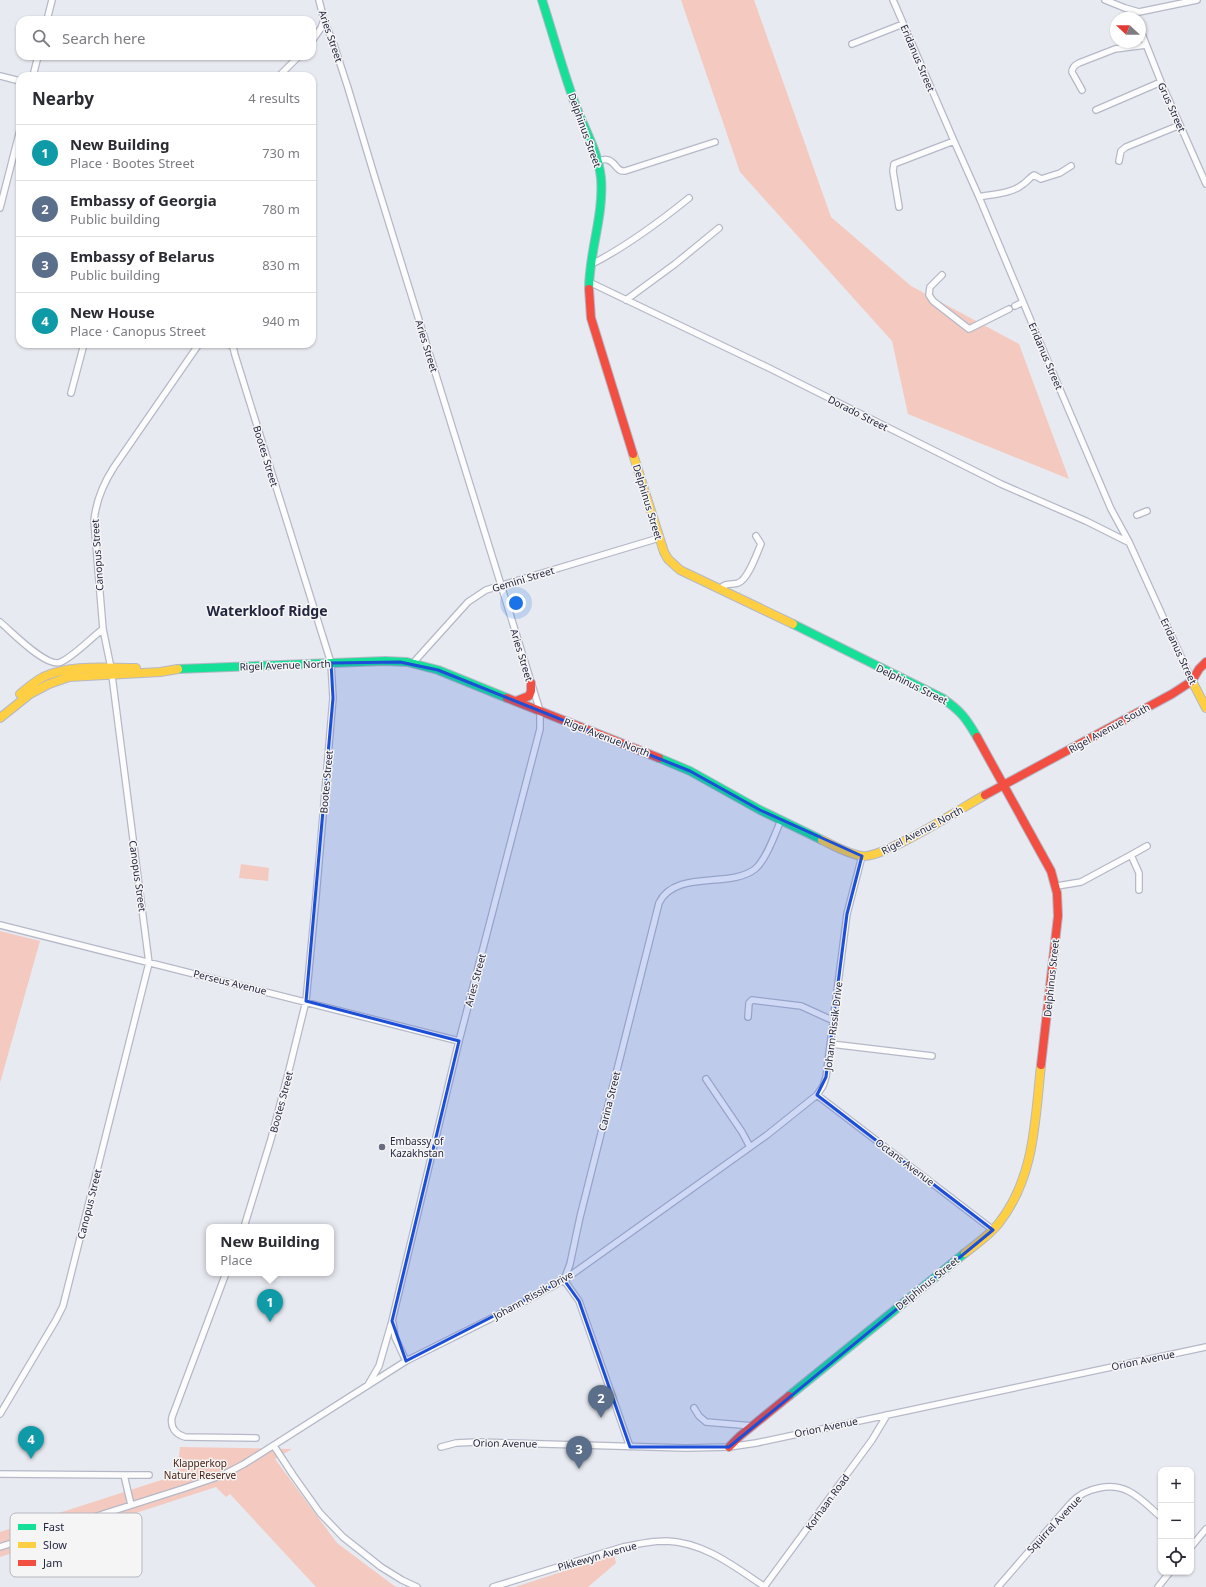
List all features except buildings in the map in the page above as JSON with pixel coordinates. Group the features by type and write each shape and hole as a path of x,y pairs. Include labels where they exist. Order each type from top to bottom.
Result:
{"street":[{"path":"48,16 52,0"},
{"name":"Aries Street","path":"319,0 324,20 348,88 540,711 540,729 459,1041 392,1321 379,1366 368,1385"},
{"name":"Delphinus Street","path":"542,0 574,102 598,161 601,184 600,208 590,265 588,306 659,538 668,559 680,570 950,703 967,719 1051,870 1057,886 1059,904 1058,916 1032,1150 1028,1167 1003,1219 993,1230 729,1447"},
{"name":"Eridanus Street","path":"893,0 980,198 1105,494 1129,542 1192,681 1206,708"},
{"path":"1106,0 1133,11 1144,12 1197,0"},
{"path":"316,35 324,20"},
{"path":"852,44 903,24"},
{"name":"Grus Street","path":"1146,45 1206,184"},
{"path":"1082,90 1072,72 1074,66 1115,49 1123,48"},
{"path":"34,72 37,60"},
{"path":"283,72 294,60"},
{"path":"0,76 16,80"},
{"path":"1096,110 1161,82"},
{"path":"1119,161 1121,151 1126,147 1180,125"},
{"path":"900,207 893,171 894,164 954,141"},
{"path":"598,161 611,161 618,169 625,171 715,142"},
{"path":"0,208 16,146"},
{"path":"980,198 1004,194 1022,186 1028,179 1034,176 1041,179 1060,173 1071,166"},
{"path":"590,265 611,255 632,241 689,198"},
{"path":"626,300 675,264 719,228"},
{"path":"942,275 930,287 929,296 933,301 969,330 1009,310"},
{"name":"Dorado Street","path":"588,282 769,368 1000,484 1086,521 1129,542"},
{"path":"1015,306 1023,302"},
{"path":"71,393 83,348"},
{"name":"Canopus Street","path":"0,1414 64,1306 149,962 111,672 103,629 94,521 95,508 103,484 196,348"},
{"name":"Bootes Street","path":"233,348 331,663 333,698 306,1001 290,1070 245,1224"},
{"path":"1137,515 1147,511"},
{"path":"720,589 725,585 739,583 747,575 761,544 756,536"},
{"name":"Gemini Street","path":"413,663 468,602 486,590 659,538"},
{"path":"0,622 38,654 49,661 56,663 62,662 69,657 103,629"},
{"name":"Rigel Avenue North","path":"0,712 35,683 47,676 68,671 160,672 179,669 385,661 413,663 438,670 690,771 781,820 844,850 862,856 871,856 894,847 1004,784"},
{"name":"Rigel Avenue South","path":"1004,784 1070,750 1192,681 1199,669 1206,662"},
{"name":"Rigel Avenue North","path":"0,718 30,694 57,680 111,672"},
{"path":"515,701 524,700 530,697 532,690 531,683"},
{"name":"Carina Street","path":"564,1280 570,1264 584,1202 659,903 666,892 678,886 739,876 755,869 763,859 781,820"},
{"path":"1057,886 1081,882 1147,846"},
{"path":"1131,855 1139,873 1139,890"},
{"name":"Johann Rissik Drive","path":"104,1513 223,1475 274,1446 406,1361 522,1303 564,1280 750,1148 817,1095 823,1086 826,1077 847,914 862,856"},
{"name":"Perseus Avenue","path":"0,925 306,1001 459,1041"},
{"path":"748,1017 749,1003 752,1000 801,1006 834,1020"},
{"path":"831,1044 932,1056"},
{"path":"706,1080 742,1132 750,1148"},
{"name":"Octans Avenue","path":"817,1095 993,1230"},
{"path":"225,1276 172,1417 171,1424 176,1432 185,1437 256,1438"},
{"path":"564,1280 579,1301 630,1447"},
{"name":"Aries Street","path":"392,1321 395,1338 406,1361"},
{"name":"Orion Avenue","path":"441,1447 456,1443 477,1442 630,1447 729,1447 756,1443 1206,1346"},
{"path":"694,1408 699,1416 706,1422 753,1426"},
{"name":"Korhaan Road","path":"764,1587 872,1440 887,1415"},
{"path":"274,1446 320,1513 343,1537 381,1567 417,1587"},
{"path":"0,1474 150,1475"},
{"path":"124,1475 131,1504"},
{"name":"Squirrel Avenue","path":"998,1587 1070,1504 1083,1493 1092,1489 1111,1485 1118,1486 1131,1492 1158,1514"},
{"path":"1194,1542 1206,1529"},
{"name":"Pikkewyn Avenue","path":"493,1587 623,1547 642,1543 665,1541 685,1544 706,1550 730,1563 764,1587"},
{"name":"Johann Rissik Drive","path":"0,1547 10,1544"},
{"path":"1158,1587 1168,1575"}],"highlighted area":[{"path":"400,662 438,670 690,771 760,810 862,856 847,914 826,1077 817,1095 993,1230 729,1447 630,1447 579,1301 564,1280 406,1361 392,1321 459,1041 306,1001 333,698 331,663"}],"green space":[{"path":"681,0 754,0 831,217 911,286 1019,344 1069,479 908,414 892,341 740,172"},
{"path":"241,864 269,868 268,881 239,878"},
{"path":"0,931 40,941 0,1083"},
{"name":"Klapperkop Nature Reserve","path":"180,1447 292,1449 275,1459 337,1543 397,1587 316,1587 230,1494 226,1497 216,1487 136,1513 59,1513 177,1475"},
{"path":"10,1529 10,1554 0,1557 0,1532"},
{"path":"614,1555 616,1563 588,1587 515,1587"}],"traffic: fast":[{"path":"542,0 570,89 594,148 601,178 599,220 591,261 589,289"},
{"path":"793,624 942,698 962,715 977,737"},
{"path":"178,669 385,661 407,662 438,670 507,698"},
{"path":"659,758 690,771 760,810 822,840"},
{"path":"789,1396 965,1253"}],"traffic: slow":[{"path":"633,454 664,552 668,559 680,570 793,624"},
{"path":"20,694 43,677 65,670 101,667 136,668"},
{"path":"0,718 30,694 49,684 69,677 160,672 178,669"},
{"path":"1192,681 1206,708"},
{"path":"822,840 852,854 862,856 872,855 904,841 985,795"},
{"path":"965,1253 999,1223 1011,1205 1020,1187 1027,1167 1035,1127 1041,1065"}],"traffic: jam":[{"path":"589,289 591,318 633,454"},
{"path":"985,795 1172,694 1192,681 1199,669 1206,662"},
{"path":"516,701 529,696 531,691 531,683"},
{"path":"507,698 659,758"},
{"path":"977,737 1051,871 1057,893 1058,916 1041,1065"},
{"path":"729,1447 740,1436 789,1396"}],"place":[{"name":"Embassy of Kazakhstan","path":"382,1147"},
{"name":"New Building","path":"270,1322"},
{"name":"Embassy of Georgia","path":"601,1418"},
{"name":"New House","path":"31,1459"},
{"name":"Embassy of Belarus","path":"579,1469"}],"district":[{"name":"Waterkloof Ridge","path":"267,610"}]}
